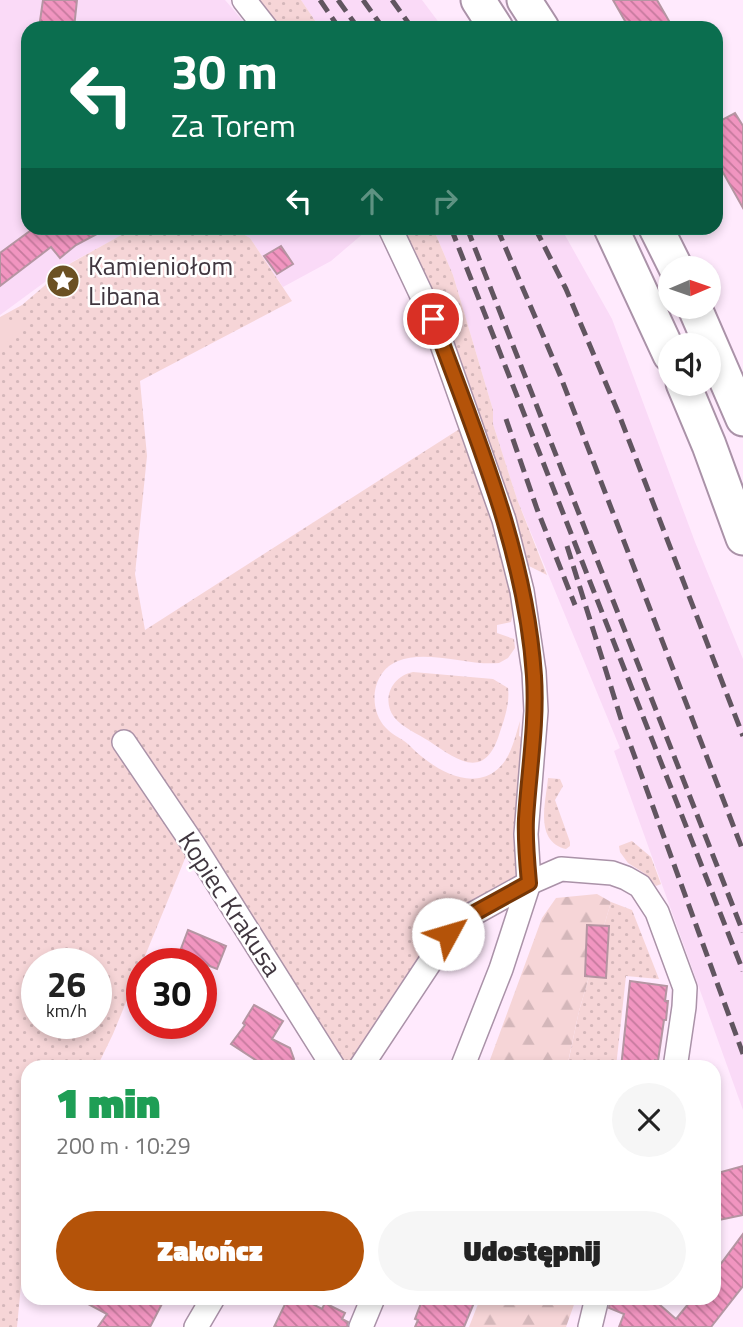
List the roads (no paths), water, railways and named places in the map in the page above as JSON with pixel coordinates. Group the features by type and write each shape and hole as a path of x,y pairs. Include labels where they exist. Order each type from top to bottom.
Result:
{"main road":[{"path":"478,0 492,21"},
{"path":"524,0 538,21"},
{"path":"614,235 660,333"},
{"path":"660,235 670,256"},
{"path":"700,319 743,419"},
{"path":"688,396 743,538"}],"street":[{"path":"244,0 260,21"},
{"path":"393,235 433,319 504,520 522,591 534,672 536,711 526,816 529,883 501,969 466,1060"},
{"name":"Kopiec Krakusa","path":"124,742 193,844 329,1060"},
{"path":"365,1060 448,934 471,915 557,869 620,875 634,881 646,892 657,912 685,988 675,1060"},
{"path":"196,1327 210,1305"},
{"path":"361,1327 370,1305"},
{"path":"590,1327 595,1305"}],"railway":[{"path":"320,0 334,21"},
{"path":"338,0 353,21"},
{"path":"363,0 378,21"},
{"path":"392,0 407,21"},
{"path":"454,235 743,971"},
{"path":"470,235 743,932"},
{"path":"500,235 560,375 743,851"},
{"path":"539,235 566,289 618,412 743,736"},
{"path":"506,419 537,509 575,605"},
{"path":"567,546 621,719 743,1054"}],"place":[{"name":"Kamieniołom Libana","path":"63,281"}]}
